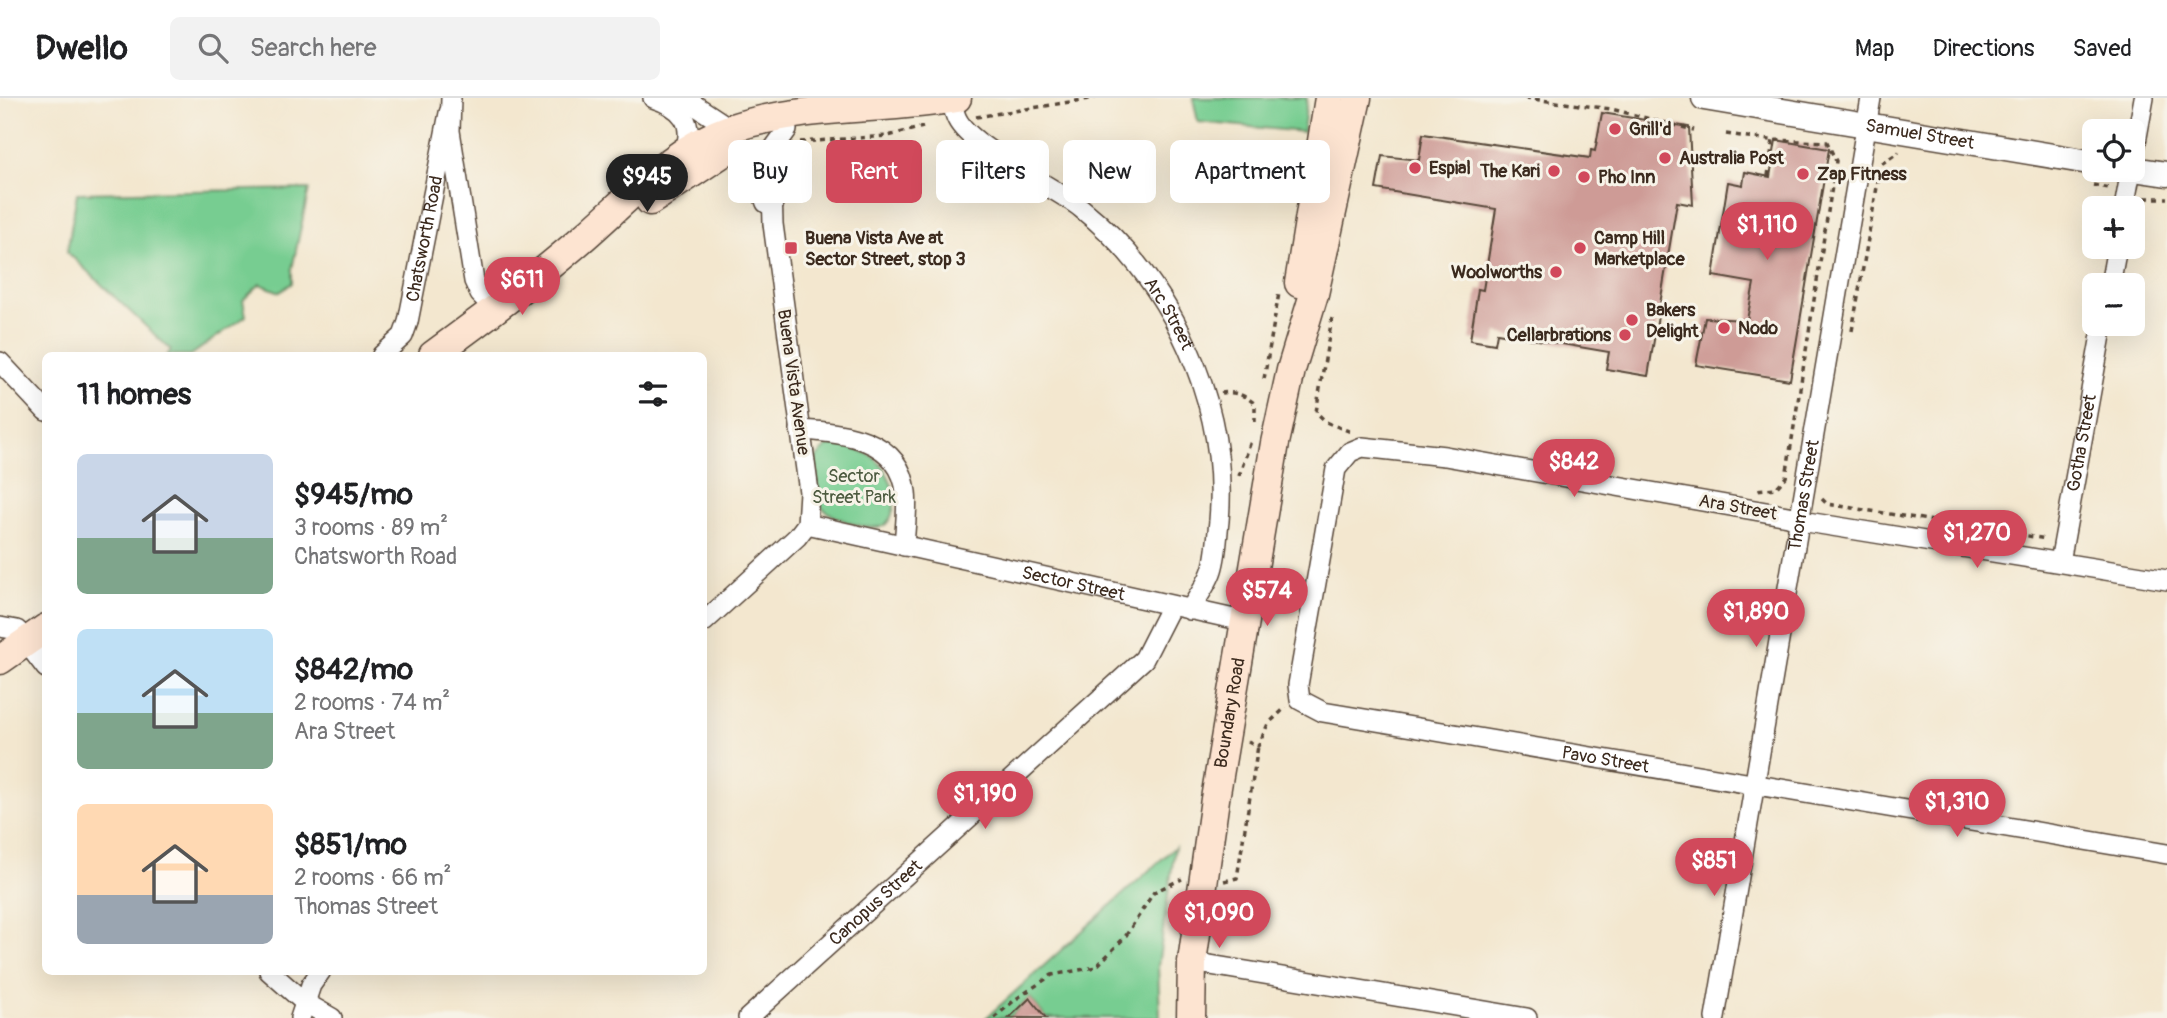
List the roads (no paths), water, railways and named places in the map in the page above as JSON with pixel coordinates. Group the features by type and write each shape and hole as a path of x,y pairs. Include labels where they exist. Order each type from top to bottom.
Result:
{"main road":[{"name":"Boundary Road","path":"1191,1018 1192,962 1204,879 1243,621 1291,370 1299,285 1329,98"},
{"name":"Boundary Road","path":"1291,370 1314,294 1357,98"},
{"path":"437,352 581,240 684,152 729,139 774,117 822,110 888,108 954,99"},
{"path":"581,240 659,195 729,139 789,137 888,108"},
{"path":"0,660 36,634"}],"street":[{"path":"653,98 674,106 685,116 688,136 684,152"},
{"name":"Buena Vista Avenue","path":"684,98 752,163 773,224"},
{"name":"Samuel Street","path":"1704,98 1866,125 2082,172"},
{"name":"Thomas Street","path":"1715,1018 1871,98"},
{"path":"2140,119 2144,98"},
{"name":"Arc Street","path":"954,99 957,120 965,130 1080,207 1134,261 1162,298 1182,332 1205,397 1215,440 1221,495 1212,572 1181,608"},
{"path":"450,106 474,281 480,294 494,308"},
{"name":"Chatsworth Road","path":"385,352 400,339 408,322 450,106"},
{"name":"Buena Vista Avenue","path":"789,137 771,152 773,224 808,492 807,524"},
{"path":"2145,171 2167,174"},
{"name":"Gotha Street","path":"2060,562 2101,336"},
{"path":"0,362 42,407"},
{"path":"800,430 837,432 867,440 890,456 906,491 904,546"},
{"name":"Ara Street","path":"1300,700 1298,685 1336,469 1350,452 1376,447 1445,456 1798,519 2167,580"},
{"path":"707,619 797,537 807,524"},
{"name":"Sector Street","path":"807,524 1243,621"},
{"name":"Canopus Street","path":"748,1018 1144,659 1181,608"},
{"path":"0,627 36,634 42,654"},
{"name":"Pavo Street","path":"1300,700 1323,712 2167,854"},
{"path":"1192,962 1527,1018"},
{"path":"273,975 302,1010 332,1018"},
{"path":"302,1010 319,975"}],"place":[{"name":"Grill'd","path":"1615,129"},
{"name":"Australia Post","path":"1665,158"},
{"name":"Espial","path":"1415,168"},
{"name":"The Kari","path":"1554,171"},
{"name":"Zap Fitness","path":"1803,174"},
{"name":"Pho Inn","path":"1584,177"},
{"name":"Buena Vista Ave at Sector Street, stop 3","path":"791,248"},
{"name":"Camp Hill Marketplace","path":"1580,248"},
{"name":"Woolworths","path":"1556,272"},
{"name":"Bakers Delight","path":"1632,320"},
{"name":"Nodo","path":"1724,328"},
{"name":"Cellarbrations","path":"1625,335"}],"park label":[{"name":"Sector Street Park","path":"854,486"}]}
